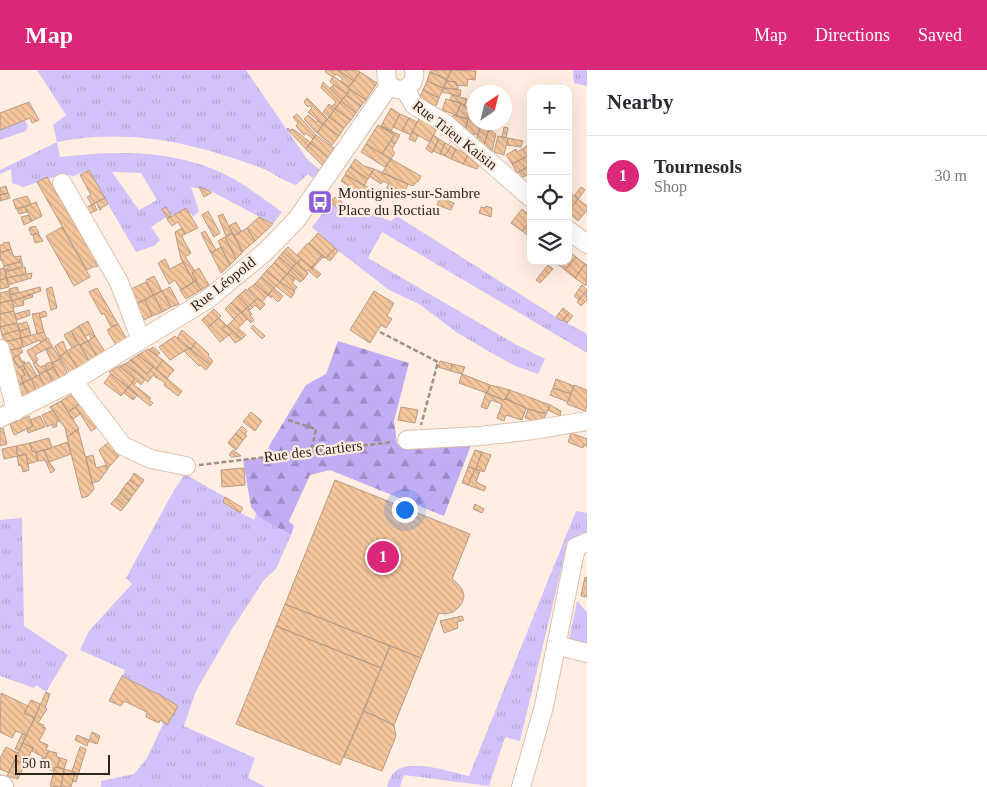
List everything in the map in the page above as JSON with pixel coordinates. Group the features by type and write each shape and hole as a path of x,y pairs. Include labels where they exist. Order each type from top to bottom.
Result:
{"street":[{"name":"Rue Léopold","path":"8,414 75,379 208,299 265,252 296,220 393,82 409,87 414,80 414,70"},
{"name":"Rue Trieu Kaisin","path":"393,82 414,105 446,124 527,195"},
{"path":"62,183 119,282 141,340"},
{"path":"572,233 587,244"},
{"path":"0,349 8,414"},
{"path":"75,379 80,390 123,446 150,458 186,466"},
{"path":"411,440 480,436 534,430 587,421"},
{"path":"521,787 544,706 576,546 587,542"},
{"path":"556,645 587,653"}],"path":[{"path":"380,332 438,362 422,423 411,440"},
{"path":"288,420 316,428 311,452"},
{"name":"Rue des Cartiers","path":"186,466 411,440"}],"green space":[{"path":"37,70 246,70 307,159 321,171 312,178 308,174 296,185 264,169 234,158 184,144 135,137 109,136 57,142 53,125 66,115"},
{"path":"573,70 587,70 587,86 574,83"},
{"path":"25,120 28,127 26,131 0,140 0,130"},
{"path":"57,142 60,157 127,153 171,157 213,169 234,179 282,212 273,224 209,190 191,187 199,211 193,217 191,213 169,215 151,227 160,240 154,246 136,252 88,170 74,176 64,174 23,187 12,183 11,169 0,174 0,170","holes":["112,172 141,173 157,200 139,210"]},
{"path":"334,198 391,221 397,216 556,317 587,334 587,353 382,232 368,258 515,344 545,359 538,374 513,365 456,332 419,304 389,290 335,248 312,227"},
{"path":"338,341 409,363 394,421 397,444 471,445 444,516 330,470 310,475 289,521 294,526 291,535 259,517 251,507 243,460 267,457 269,446 306,385 326,374"},
{"path":"185,474 225,497 223,502 228,506 254,520 256,514 291,535 276,569 264,580 232,629 196,691 184,726 255,758 248,778 266,787 101,787 101,781 134,774 147,758 164,722 167,724 178,706 157,693 122,676 125,670 80,650 89,631 132,584 126,578 173,492"},
{"path":"576,511 587,513 587,534 575,538 565,554 520,741 505,737 489,786 404,775 400,787 387,787 391,776 397,770 406,767 428,767 469,776"},
{"path":"22,518 24,626 68,655 46,692 36,685 34,688 0,676 0,520"},
{"path":"577,601 587,612 587,643 569,639"}],"building":[{"path":"326,70 338,70 354,81 349,87 341,82 343,79 336,74 333,77 325,72"},
{"path":"338,70 357,70 360,72 354,81"},
{"path":"431,70 451,70 447,79 430,72"},
{"path":"451,70 476,71 475,80 468,79 467,86 456,85 456,82 447,81"},
{"path":"360,72 377,83 366,100 348,88"},
{"path":"430,72 447,80 443,88 427,81"},
{"path":"333,76 349,87 350,89 347,94 330,82"},
{"path":"427,81 443,88 439,98 423,90"},
{"path":"447,81 456,82 458,89 444,88"},
{"path":"323,82 342,100 335,109 332,106 336,102 321,88"},
{"path":"334,85 347,94 342,100 330,88"},
{"path":"444,88 461,90 460,96 442,92"},
{"path":"350,89 366,100 361,106 346,95"},
{"path":"423,90 439,98 436,106 419,99"},
{"path":"346,95 361,106 356,113 341,101"},
{"path":"452,95 467,99 465,105 450,100"},
{"path":"307,98 328,119 323,125 308,112 312,108 310,105 308,107 304,102"},
{"path":"446,99 461,103 456,115 442,110"},
{"path":"341,101 356,113 351,120 335,109"},
{"path":"29,102 39,120 32,123 30,118 0,130 0,113"},
{"path":"329,104 335,109 329,117 323,112"},
{"path":"461,104 467,106 467,119 456,116"},
{"path":"391,108 400,114 391,131 381,126"},
{"path":"335,109 351,120 344,128 329,117"},
{"path":"297,114 316,135 313,139 306,133 304,135 296,126 298,123 293,117"},
{"path":"400,114 409,118 402,131 393,127"},
{"path":"308,115 323,125 317,133 304,119"},
{"path":"421,115 439,125 430,142 412,132"},
{"path":"453,115 467,119 465,132 451,122"},
{"path":"329,117 344,128 339,136 323,124"},
{"path":"409,118 417,122 411,135 402,131"},
{"path":"467,123 467,130 479,130 478,135 465,132"},
{"path":"323,124 339,136 332,145 317,133"},
{"path":"378,125 394,135 382,154 366,144"},
{"path":"381,126 400,135 395,144 391,141 394,135"},
{"path":"287,129 290,131 292,129 296,131 311,143 306,149"},
{"path":"479,130 489,130 484,145 476,140"},
{"path":"489,130 490,130 496,134 492,151 484,145"},
{"path":"503,130 508,130 506,138 502,137"},
{"path":"412,132 418,136 415,142 409,139"},
{"path":"316,135 334,148 328,157 310,143"},
{"path":"433,135 439,139 432,153 426,149"},
{"path":"498,136 508,138 504,155 494,152"},
{"path":"508,138 523,141 521,147 507,145"},
{"path":"439,139 445,143 440,154 433,151"},
{"path":"391,141 395,144 392,149 395,153 391,159 382,154"},
{"path":"310,143 328,157 322,165 306,149"},
{"path":"445,143 451,146 445,156 440,154"},
{"path":"366,144 391,159 385,167 361,152"},
{"path":"451,146 456,149 451,159 445,156"},
{"path":"527,146 527,156 512,164 506,155 516,149 517,152"},
{"path":"456,149 468,155 463,164 451,159"},
{"path":"468,155 480,163 477,169 463,164"},
{"path":"527,156 527,167 517,173 512,164"},
{"path":"355,159 364,166 374,169 368,179 350,167"},
{"path":"391,159 421,176 418,182 413,186 382,173"},
{"path":"350,167 368,179 364,186 345,174"},
{"path":"527,167 527,175 523,177 519,172"},
{"path":"374,169 408,184 403,196 386,189 389,184 383,181 381,184 369,176"},
{"path":"89,170 105,198 92,205 87,197 91,195 80,175"},
{"path":"345,175 368,187 362,195 341,181"},
{"path":"47,177 99,265 96,267 87,270 37,182"},
{"path":"6,186 8,193 0,195 0,188"},
{"path":"199,187 210,191 211,193 204,197"},
{"path":"581,187 585,190 578,199 574,196"},
{"path":"8,193 10,198 0,201 0,195"},
{"path":"572,194 578,199 572,207"},
{"path":"27,196 31,204 16,209 13,200"},
{"path":"335,197 342,202 337,207 330,202"},
{"path":"440,197 454,203 451,210 437,205"},
{"path":"105,198 108,204 100,210 96,202"},
{"path":"578,199 587,206 587,210 578,221 572,216 572,207"},
{"path":"36,202 42,216 32,221 25,207"},
{"path":"94,204 97,210 88,214 85,208"},
{"path":"486,206 492,208 491,217 479,213 481,207 485,208"},
{"path":"25,207 27,212 19,214 17,209"},
{"path":"166,207 171,216 167,218 162,209"},
{"path":"186,208 198,228 185,234 178,222 172,226 167,219"},
{"path":"522,209 527,213 527,225 522,231 511,223"},
{"path":"208,211 220,233 214,237 202,215"},
{"path":"223,214 232,233 226,236 218,216"},
{"path":"29,215 32,221 24,225 21,217"},
{"path":"259,217 273,224 255,241 247,228"},
{"path":"236,222 241,231 234,236 229,226"},
{"path":"527,225 527,235 522,231"},
{"path":"35,226 39,233 31,235 29,228"},
{"path":"62,227 90,277 74,286 46,236"},
{"path":"182,228 185,234 182,235 183,239 191,253 185,257 195,271 192,273 197,280 194,282 181,259 175,232"},
{"path":"247,228 255,241 242,252 234,236"},
{"path":"205,231 216,250 211,253 201,233"},
{"path":"38,233 43,241 35,243 33,235"},
{"path":"233,233 243,252 236,259 225,237"},
{"path":"318,233 335,248 326,258 309,243"},
{"path":"225,237 236,259 230,265 218,241"},
{"path":"9,242 11,249 0,253 0,245"},
{"path":"308,243 322,255 311,268 297,255"},
{"path":"221,247 230,265 221,273 211,253"},
{"path":"288,247 301,259 297,264 283,252"},
{"path":"335,248 338,251 330,261 326,258"},
{"path":"11,249 14,257 21,256 20,262 4,266 0,253"},
{"path":"283,252 296,263 292,268 279,257"},
{"path":"572,254 576,257 572,262"},
{"path":"322,255 325,258 323,257 312,269 311,268"},
{"path":"279,257 292,268 287,274 274,263"},
{"path":"576,257 585,264 575,278 565,270 569,265 572,265"},
{"path":"21,259 23,266 8,271 8,269 5,270 4,266 20,262 19,260"},
{"path":"165,259 170,269 183,262 194,282 181,290 175,280 169,284 158,263"},
{"path":"301,259 321,274 317,278 308,270 306,272 297,264"},
{"path":"274,263 287,274 280,282 266,271"},
{"path":"296,263 308,273 304,279 292,268"},
{"path":"585,264 587,265 586,286 575,278"},
{"path":"548,265 553,269 540,283 536,280"},
{"path":"559,265 569,265 565,270"},
{"path":"25,267 26,274 6,278 5,270"},
{"path":"4,268 7,278 0,280 0,269"},
{"path":"199,268 209,285 201,290 192,273"},
{"path":"292,268 304,279 300,282 288,273"},
{"path":"266,271 280,282 274,288 261,277"},
{"path":"32,273 31,278 8,285 6,278"},
{"path":"288,273 295,279 292,283 297,287 294,291 280,282"},
{"path":"154,276 162,291 153,295 146,280"},
{"path":"261,277 274,288 268,295 255,284"},
{"path":"7,278 9,287 0,289 0,280"},
{"path":"195,281 201,290 186,299 180,290"},
{"path":"146,282 153,295 136,304 129,290"},
{"path":"280,282 295,292 291,298 276,286"},
{"path":"255,284 268,295 262,302 248,289"},
{"path":"582,285 587,290 579,300 574,296"},
{"path":"17,287 19,292 10,295 9,289"},
{"path":"40,287 41,291 12,301 10,295"},
{"path":"52,287 57,308 51,310 46,289"},
{"path":"170,287 179,304 171,307 162,291"},
{"path":"97,288 118,324 111,327 104,313 102,315 89,292"},
{"path":"274,288 283,296 278,302 268,295"},
{"path":"246,289 257,299 248,307 238,296"},
{"path":"587,290 587,300 581,306 577,302"},
{"path":"9,291 12,300 0,303 0,293"},
{"path":"162,291 171,307 162,312 154,295"},
{"path":"374,291 394,303 387,316 392,319 386,328 381,325 370,343 350,330"},
{"path":"32,294 33,297 23,300 24,305 14,307 12,301"},
{"path":"154,295 162,312 152,316 145,300"},
{"path":"238,296 248,307 241,313 231,303"},
{"path":"257,298 265,304 260,310 255,305 250,310 248,307"},
{"path":"12,300 14,311 0,314 0,303"},
{"path":"145,300 152,316 144,320 136,304"},
{"path":"231,303 241,312 234,319 225,309"},
{"path":"248,307 252,314 250,315 254,320 251,323 241,313"},
{"path":"563,308 569,313 562,321 556,317"},
{"path":"214,309 221,316 208,327 202,320"},
{"path":"29,310 30,315 17,320 15,314"},
{"path":"14,311 17,323 0,327 0,314"},
{"path":"45,311 47,316 40,318 39,313"},
{"path":"241,312 247,319 238,328 246,335 242,339 227,326"},
{"path":"39,313 44,332 37,334 32,314"},
{"path":"569,313 573,316 567,323 563,320"},
{"path":"219,318 226,325 222,328 229,335 220,342 208,327"},
{"path":"88,321 95,336 91,339 89,334 85,337 79,326"},
{"path":"27,322 29,328 20,331 18,324"},
{"path":"17,323 19,330 2,335 0,327"},
{"path":"118,324 126,338 116,345 107,330"},
{"path":"226,325 233,331 229,335 222,328"},
{"path":"253,325 265,336 262,339 251,328"},
{"path":"79,326 88,341 80,345 71,331"},
{"path":"29,328 31,335 21,338 20,331"},
{"path":"19,330 21,338 4,342 2,335"},
{"path":"182,330 196,342 191,349 177,338"},
{"path":"71,331 78,344 72,348 64,335"},
{"path":"233,331 242,339 235,343 229,335"},
{"path":"44,332 47,339 23,347 21,338"},
{"path":"95,336 105,352 97,357 88,341"},
{"path":"175,336 189,348 170,360 159,347"},
{"path":"21,338 23,347 6,351 4,342"},
{"path":"48,338 52,346 35,355 38,360 34,363 27,351"},
{"path":"63,341 67,351 60,357 55,346"},
{"path":"88,341 97,357 89,361 80,345"},
{"path":"196,342 209,354 208,356 213,361 210,365 191,349"},
{"path":"79,344 89,361 77,368 67,351"},
{"path":"53,347 60,359 52,363 46,350"},
{"path":"153,347 160,353 157,356 149,350"},
{"path":"20,348 23,352 13,358 19,368 24,366 25,369 22,370 25,375 21,377 23,383 14,387 7,351"},
{"path":"189,348 210,365 206,370 199,366 184,351"},
{"path":"148,349 163,360 156,369 138,355"},
{"path":"67,351 77,368 70,373 60,357"},
{"path":"19,355 22,362 24,361 25,363 19,368 13,358"},
{"path":"138,355 153,367 147,374 130,360"},
{"path":"60,359 68,374 60,379 52,363"},
{"path":"131,360 147,374 153,367 182,391 178,396 164,385 165,383 155,377 154,374 148,382 125,364"},
{"path":"163,360 174,370 167,378 156,369"},
{"path":"440,361 452,364 451,371 438,367"},
{"path":"29,362 37,376 31,379 23,365"},
{"path":"36,362 40,367 45,365 47,370 39,374 33,363"},
{"path":"49,362 53,366 49,370 45,366"},
{"path":"125,364 145,379 141,385 137,381 134,385 151,398 149,400 153,403 150,406 128,388 135,379 120,366"},
{"path":"452,364 465,367 462,374 451,371"},
{"path":"119,366 135,379 128,388 109,372"},
{"path":"53,367 60,379 53,383 47,371"},
{"path":"25,369 31,379 23,382 21,377 25,375 22,370"},
{"path":"47,370 53,383 46,389 39,375"},
{"path":"111,374 128,387 121,396 104,383"},
{"path":"462,374 490,385 487,393 459,383"},
{"path":"39,375 46,389 38,393 31,379"},
{"path":"31,379 38,393 30,397 23,383"},
{"path":"556,379 574,386 571,394 553,388"},
{"path":"23,383 30,397 21,401 14,387"},
{"path":"490,385 510,390 506,399 503,400 487,393"},
{"path":"574,385 587,390 587,406 585,411 567,404"},
{"path":"128,387 137,395 133,400 124,393"},
{"path":"553,388 571,394 568,402 550,395"},
{"path":"510,390 550,405 546,414 505,399"},
{"path":"76,392 82,401 68,412 61,401"},
{"path":"486,393 503,400 505,398 526,408 522,420 506,415 504,421 497,418 502,404 491,400 487,409 481,407"},
{"path":"61,401 79,429 67,437 65,428 50,407"},
{"path":"82,401 99,426 91,431 76,407"},
{"path":"550,405 561,411 560,416 548,410"},
{"path":"76,407 80,414 73,419 68,412"},
{"path":"401,407 418,410 415,423 398,420"},
{"path":"528,409 546,414 542,424 525,418"},
{"path":"53,410 60,421 56,422 57,426 53,428 52,424 47,427 42,415"},
{"path":"251,412 262,421 255,431 243,422"},
{"path":"29,416 33,426 14,435 10,424"},
{"path":"40,416 45,427 28,433 27,429 33,426 30,420"},
{"path":"242,426 247,431 245,434 247,436 243,440 235,434"},
{"path":"3,428 7,444 0,446 0,429"},
{"path":"78,429 94,489 88,496 82,498 67,437"},
{"path":"571,433 587,439 587,446 584,445 583,448 568,442"},
{"path":"235,434 243,440 236,450 228,443"},
{"path":"49,438 52,448 36,452 32,451 30,443"},
{"path":"110,441 117,448 113,451 119,456 108,468 99,450"},
{"path":"68,442 71,454 49,462 44,450"},
{"path":"30,443 32,451 36,452 38,461 28,464 26,454 18,456 16,446"},
{"path":"16,446 18,456 4,459 2,449"},
{"path":"44,450 55,470 51,473 45,460 38,461 36,452"},
{"path":"233,450 241,456 232,457 229,455"},
{"path":"475,450 482,452 476,469 468,467"},
{"path":"482,452 491,455 484,472 476,469"},
{"path":"26,454 29,470 23,472 21,465 19,466 17,456"},
{"path":"93,455 96,468 106,465 108,469 99,481 92,483 86,457"},
{"path":"468,467 475,469 468,485 462,483"},
{"path":"244,468 245,485 222,487 221,470"},
{"path":"475,469 480,471 476,482 486,487 484,491 468,485"},
{"path":"134,473 144,480 139,487 130,480"},
{"path":"130,480 139,487 136,491 127,483"},
{"path":"335,480 470,534 452,579 462,589 464,596 462,603 453,612 439,613 421,658 285,604"},
{"path":"127,483 136,491 132,496 123,488"},
{"path":"123,488 132,496 129,501 120,493"},
{"path":"120,493 129,501 125,506 116,498"},
{"path":"225,497 243,508 240,513 223,502"},
{"path":"116,498 125,506 121,511 111,504"},
{"path":"475,504 484,509 482,513 473,509"},
{"path":"585,577 587,578 587,597 581,596"},
{"path":"285,604 390,646 381,668 276,626"},
{"path":"462,616 464,620 457,622 458,628 444,633 440,621"},
{"path":"276,626 381,668 340,765 236,724"},
{"path":"390,646 421,658 394,725 364,711"},
{"path":"122,676 157,693 178,706 167,725 160,720 159,723 146,717 147,712 124,701 121,706 109,701"},
{"path":"46,692 50,694 45,708 47,709 38,723 46,728 39,741 48,745 46,750 49,751 45,758 32,751 33,748 23,743"},
{"path":"1,693 28,706 24,713 35,718 26,735 16,731 12,738 0,732"},
{"path":"31,700 40,704 35,718 24,713"},
{"path":"364,711 394,725 396,736 382,771 344,757"},
{"path":"92,732 100,736 97,744 89,741"},
{"path":"22,734 26,735 19,751 15,749"},
{"path":"77,735 89,740 87,746 75,740"},
{"path":"23,743 33,748 25,764 15,760"},
{"path":"6,747 18,753 9,773 0,769 0,758"},
{"path":"80,747 86,749 76,782 73,781 75,772 72,771"},
{"path":"49,751 57,753 56,756 60,758 54,771 40,767 42,758 45,758"},
{"path":"60,758 67,760 64,769 57,767"},
{"path":"15,760 25,764 18,779 7,776"},
{"path":"55,767 64,769 61,787 50,786"},
{"path":"64,769 75,772 71,787 61,787"}],"place":[{"name":"Montignies-sur-Sambre Place du Roctiau","path":"320,202"},
{"name":"Tournesols","path":"383,557"}]}
